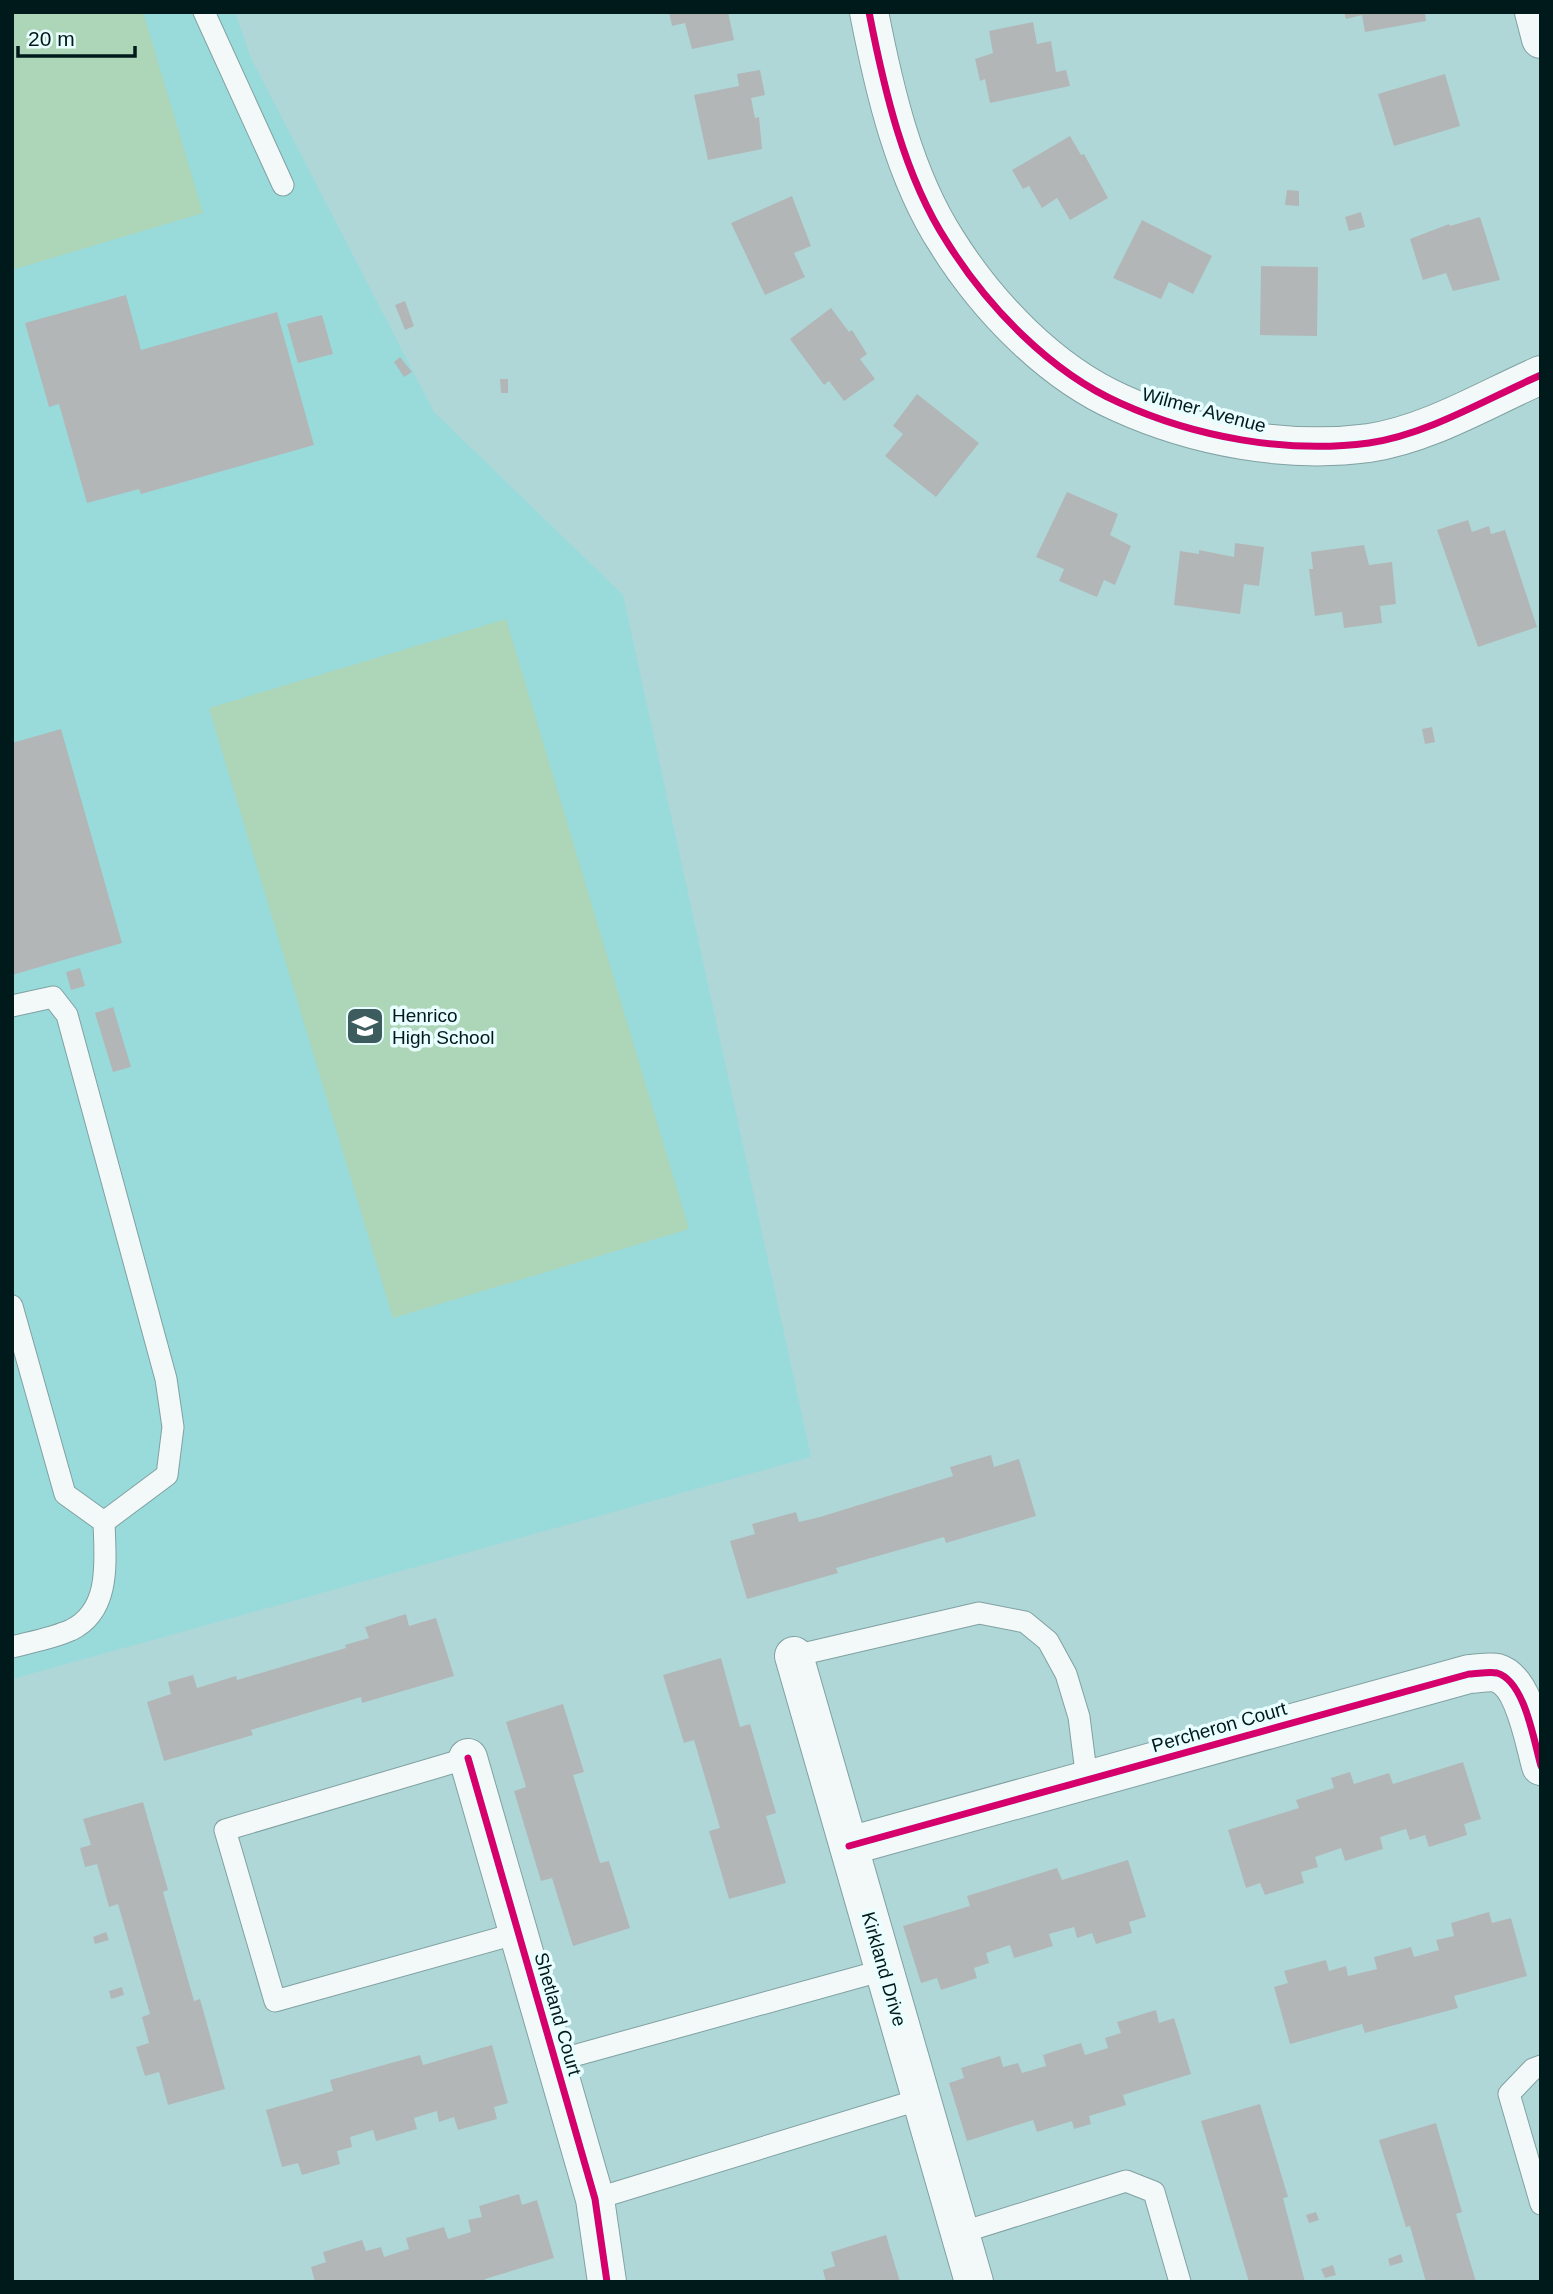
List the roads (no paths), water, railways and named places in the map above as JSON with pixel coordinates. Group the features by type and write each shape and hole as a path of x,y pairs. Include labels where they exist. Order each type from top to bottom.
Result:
{"street":[{"name":"Wilmer Avenue","path":"869,12 890,104 918,184 946,241 983,293 1022,334 1073,376 1119,403 1171,421 1272,444 1357,443 1408,433 1541,374"},
{"path":"1534,12 1541,39"},
{"name":"Kirkland Drive","path":"794,1656 974,2282"},
{"name":"Percheron Court","path":"849,1846 1469,1674 1497,1673 1509,1682 1522,1700 1541,1766"},
{"name":"Shetland Court","path":"468,1758 595,2199 607,2282"}],"lane":[{"path":"204,12 283,185"},
{"path":"12,1006 53,997 67,1015 166,1379 173,1427 167,1475 104,1522"},
{"path":"12,1306 65,1494 104,1522"},
{"path":"12,1647 71,1630 90,1616 105,1583 104,1522"},
{"path":"794,1656 979,1613 1025,1622 1048,1641 1066,1674 1079,1717 1087,1780"},
{"path":"468,1758 225,1830 275,2001 518,1933"},
{"path":"555,2062 884,1970"},
{"path":"1541,2066 1533,2069 1509,2094 1541,2204"},
{"path":"595,2199 921,2099"},
{"path":"960,2233 1126,2181 1154,2192 1180,2282"}],"place":[{"name":"Henrico High School","path":"365,1026"}]}
